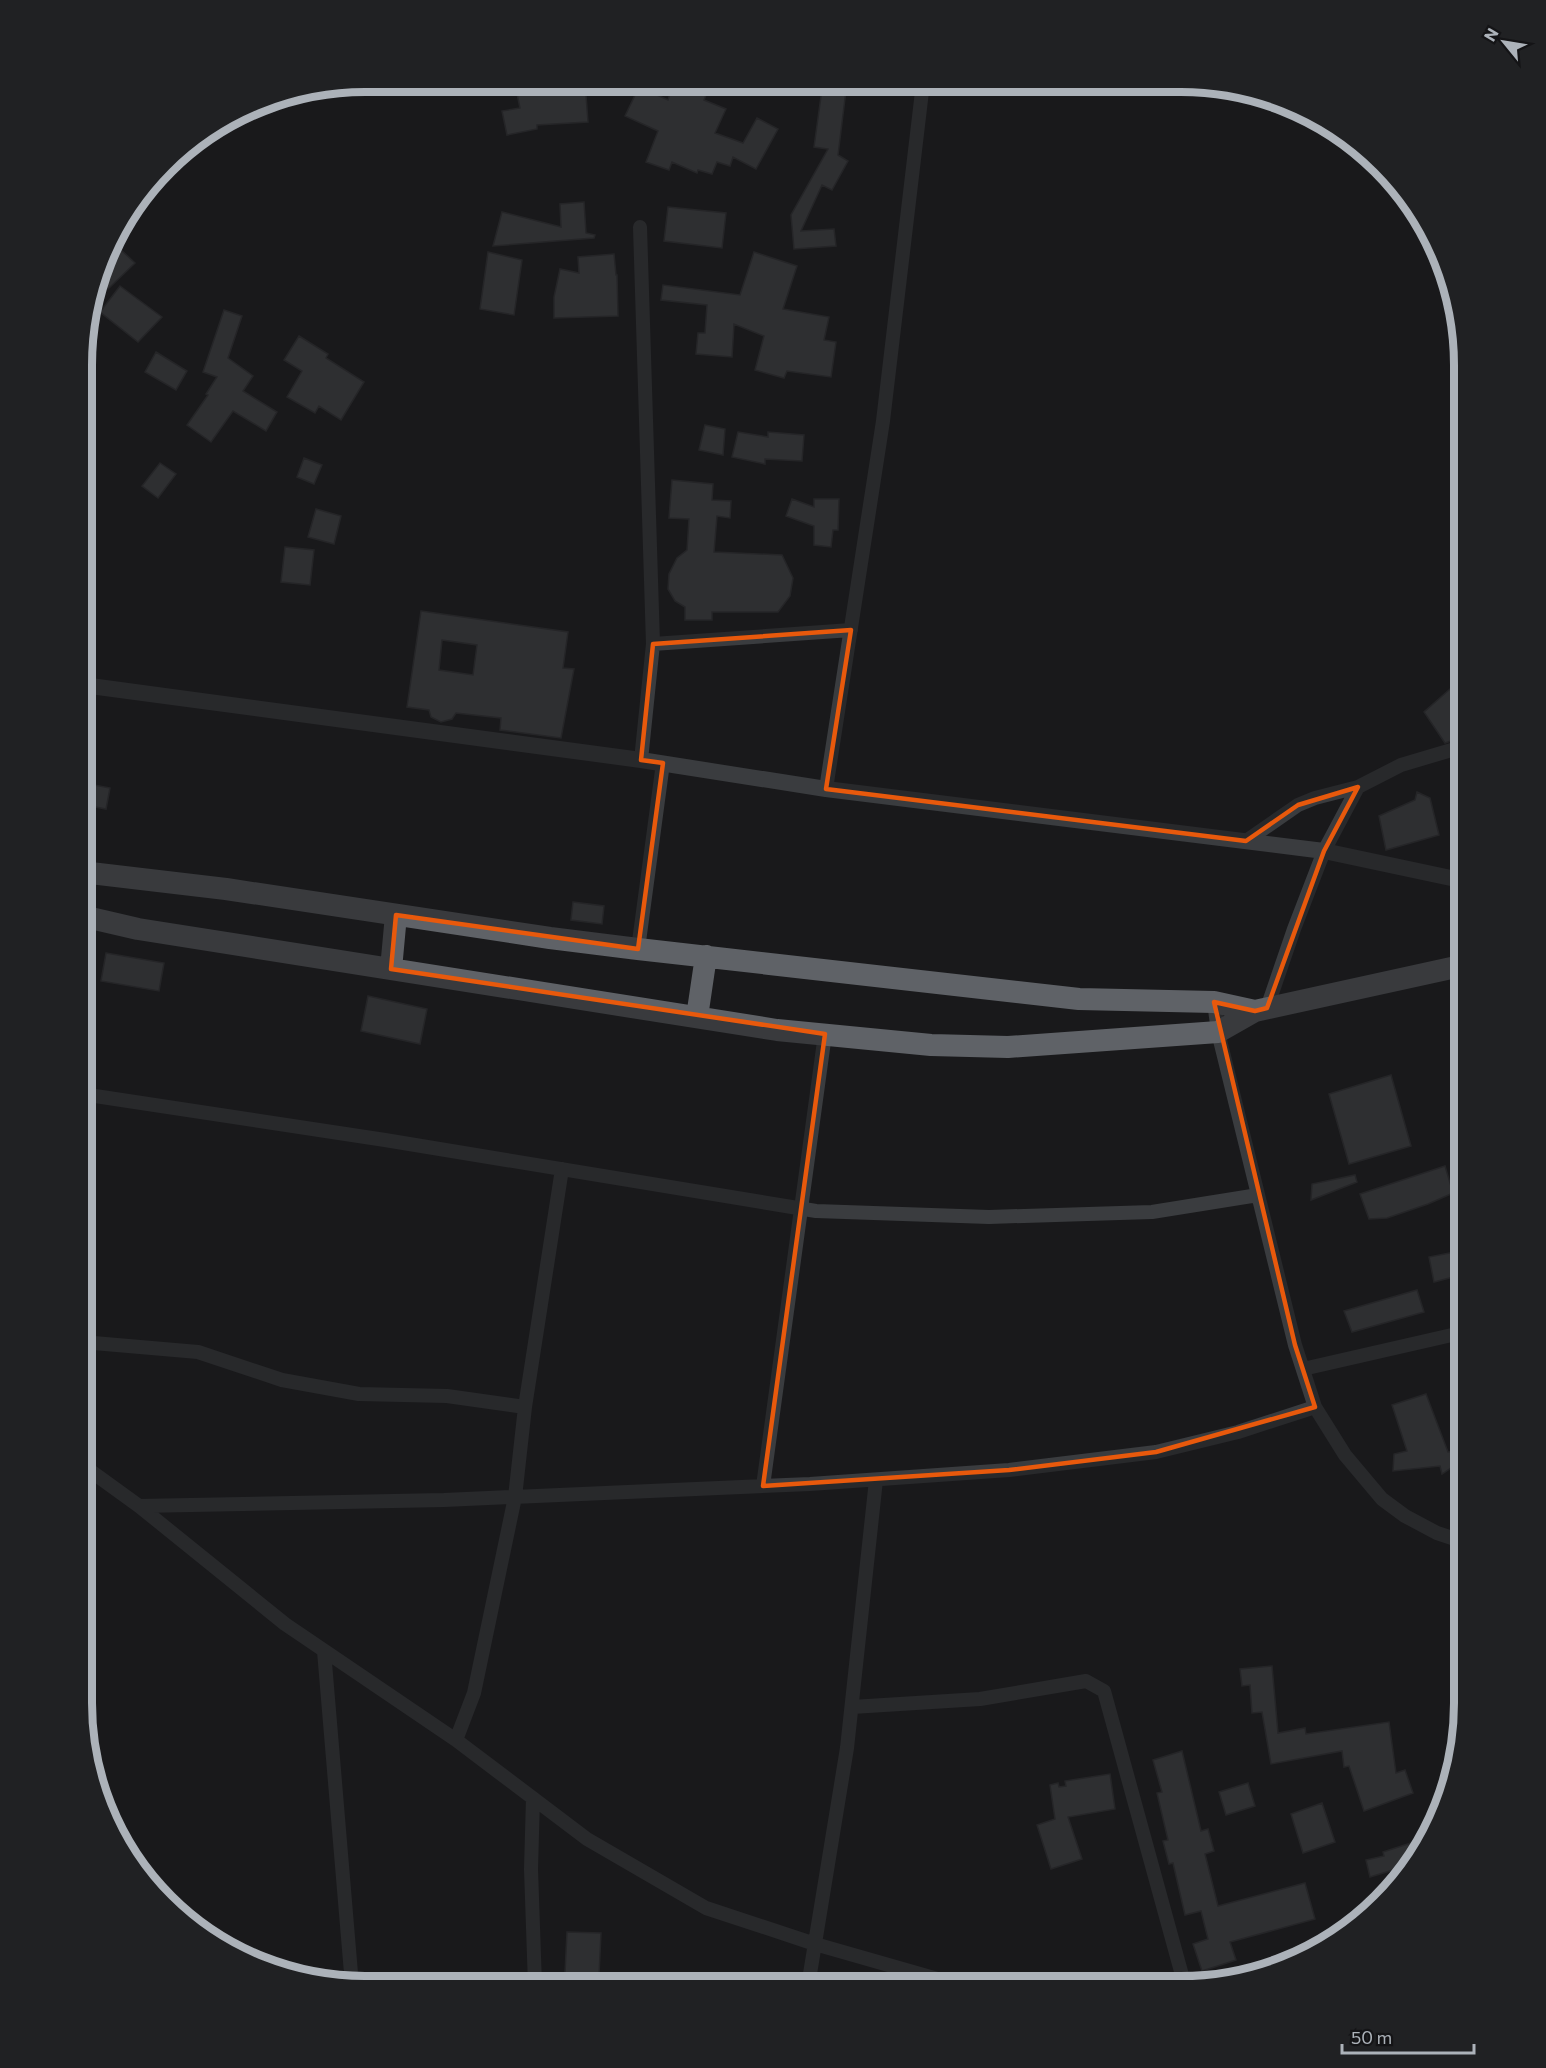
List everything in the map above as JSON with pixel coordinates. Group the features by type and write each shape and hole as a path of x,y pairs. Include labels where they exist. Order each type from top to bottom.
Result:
{"highway":[{"path":"92,873 226,889 638,949 1079,999 1214,1002 1261,1010"},
{"path":"391,969 396,915"},
{"path":"92,918 138,929 697,1017 777,1029 931,1045 1008,1047 1218,1032 1261,1010 1454,966"},
{"path":"697,1017 706,956"}],"street":[{"path":"826,789 884,421 922,92"},
{"path":"640,227 653,644 641,760"},
{"path":"653,644 851,630"},
{"path":"92,686 663,763 826,789 1324,851 1454,879"},
{"path":"1246,841 1298,805 1315,798 1358,787 1401,765 1454,750"},
{"path":"638,949 663,763"},
{"path":"1261,1010 1324,851 1358,787"},
{"path":"1214,1002 1218,1032 1295,1344 1315,1407 1345,1455 1382,1499 1405,1516 1437,1533 1454,1539"},
{"path":"763,1486 825,1034"},
{"path":"92,1096 816,1211 989,1217 1152,1212 1258,1195"},
{"path":"456,1740 474,1693 515,1497 525,1407 562,1169"},
{"path":"1303,1369 1454,1335"},
{"path":"92,1343 198,1352 282,1380 359,1394 447,1396 525,1407"},
{"path":"139,1506 444,1500 876,1480 1009,1470 1156,1452 1238,1432 1315,1407"},
{"path":"92,1472 139,1506 285,1624 456,1740 586,1839 706,1908 815,1944 927,1976"},
{"path":"810,1976 848,1748 876,1480"},
{"path":"324,1651 351,1976"},
{"path":"852,1707 980,1699 1086,1681 1097,1685 1104,1691 1182,1976"},
{"path":"533,1798 531,1869 535,1976"}],"highlighted area":[{"path":"851,630 826,789 1246,841 1298,805 1358,787 1324,851 1267,1008 1255,1011 1214,1002 1295,1345 1315,1407 1156,1452 1009,1470 763,1486 825,1034 391,969 396,915 638,949 663,763 641,760 653,644"}],"building":[{"path":"517,92 586,92 588,122 537,125 537,129 507,135 502,111 520,108"},
{"path":"637,92 650,92 668,100 671,92 707,92 704,100 726,109 715,133 743,143 757,118 778,129 756,169 733,157 730,166 717,162 712,174 698,170 697,173 672,162 669,170 646,162 658,131 625,116"},
{"path":"822,92 846,92 838,155 848,161 832,190 822,185 801,231 834,229 836,246 794,249 791,215 828,149 814,147"},
{"path":"584,202 586,233 595,235 594,238 493,246 502,212 561,227 560,204"},
{"path":"668,207 726,213 722,248 664,241"},
{"path":"118,247 135,263 108,289 104,285"},
{"path":"488,252 522,260 514,315 480,309"},
{"path":"754,252 797,266 783,309 829,317 824,340 836,342 831,377 787,371 784,378 755,370 764,336 734,324 732,357 696,354 698,333 705,333 707,305 661,300 663,285 740,295"},
{"path":"614,254 618,316 554,318 554,297 560,269 579,273 578,257"},
{"path":"120,286 162,317 138,342 100,312"},
{"path":"224,310 242,316 228,358 253,376 243,391 277,412 266,431 233,411 211,442 187,425 208,395 206,394 217,377 203,372"},
{"path":"299,336 328,354 326,358 364,382 341,420 319,406 315,413 287,397 302,371 284,360"},
{"path":"156,352 187,371 176,390 145,372"},
{"path":"705,425 725,429 723,455 699,450"},
{"path":"738,432 768,437 768,432 804,435 802,461 765,459 765,464 732,457"},
{"path":"304,458 322,465 314,484 297,477"},
{"path":"160,463 176,474 158,498 142,486"},
{"path":"672,480 713,484 712,500 731,501 730,518 717,516 714,552 782,555 793,578 790,596 778,612 712,612 712,620 685,620 685,607 675,601 668,589 669,574 677,558 687,550 689,519 669,518"},
{"path":"792,499 814,507 814,499 839,499 838,530 833,530 831,547 814,545 814,526 786,516"},
{"path":"316,509 341,516 334,544 308,537"},
{"path":"285,547 314,550 310,585 281,582"},
{"path":"421,611 568,632 563,668 574,669 561,738 500,730 501,718 456,713 452,719 441,722 431,717 429,710 407,707","holes":["442,640 477,645 473,675 439,670"]},
{"path":"1450,689 1454,694 1454,740 1445,743 1424,712"},
{"path":"92,785 110,788 106,809 92,806"},
{"path":"1417,792 1430,798 1439,835 1386,850 1379,816 1415,800"},
{"path":"573,902 604,906 602,924 571,920"},
{"path":"106,953 164,963 159,991 101,981"},
{"path":"368,996 427,1009 420,1044 361,1031"},
{"path":"1391,1075 1411,1146 1349,1164 1329,1094"},
{"path":"1445,1166 1453,1193 1387,1218 1369,1219 1360,1194"},
{"path":"1355,1175 1357,1182 1311,1200 1312,1184"},
{"path":"1454,1252 1454,1277 1434,1282 1429,1257"},
{"path":"1417,1290 1424,1312 1352,1332 1344,1311"},
{"path":"1426,1394 1448,1452 1454,1451 1454,1466 1442,1474 1440,1466 1393,1471 1394,1454 1407,1451 1392,1405"},
{"path":"1272,1666 1278,1733 1305,1728 1306,1734 1389,1722 1396,1773 1405,1770 1413,1793 1364,1811 1349,1766 1344,1767 1342,1751 1271,1764 1262,1712 1252,1713 1250,1685 1242,1686 1240,1669"},
{"path":"1182,1751 1201,1831 1208,1829 1214,1851 1205,1854 1218,1906 1305,1883 1315,1919 1230,1942 1236,1960 1202,1971 1193,1944 1208,1939 1201,1911 1185,1915 1173,1863 1169,1864 1163,1841 1168,1840 1157,1793 1162,1792 1153,1760"},
{"path":"1110,1774 1115,1809 1068,1817 1082,1859 1051,1869 1037,1825 1055,1819 1050,1785 1058,1783 1059,1787 1066,1786 1065,1781"},
{"path":"1248,1783 1255,1806 1226,1815 1219,1792"},
{"path":"1322,1803 1335,1842 1303,1853 1291,1814"},
{"path":"1414,1842 1415,1845 1399,1868 1370,1877 1366,1860 1384,1856 1383,1852"},
{"path":"567,1932 601,1933 599,1975 565,1973"}]}
